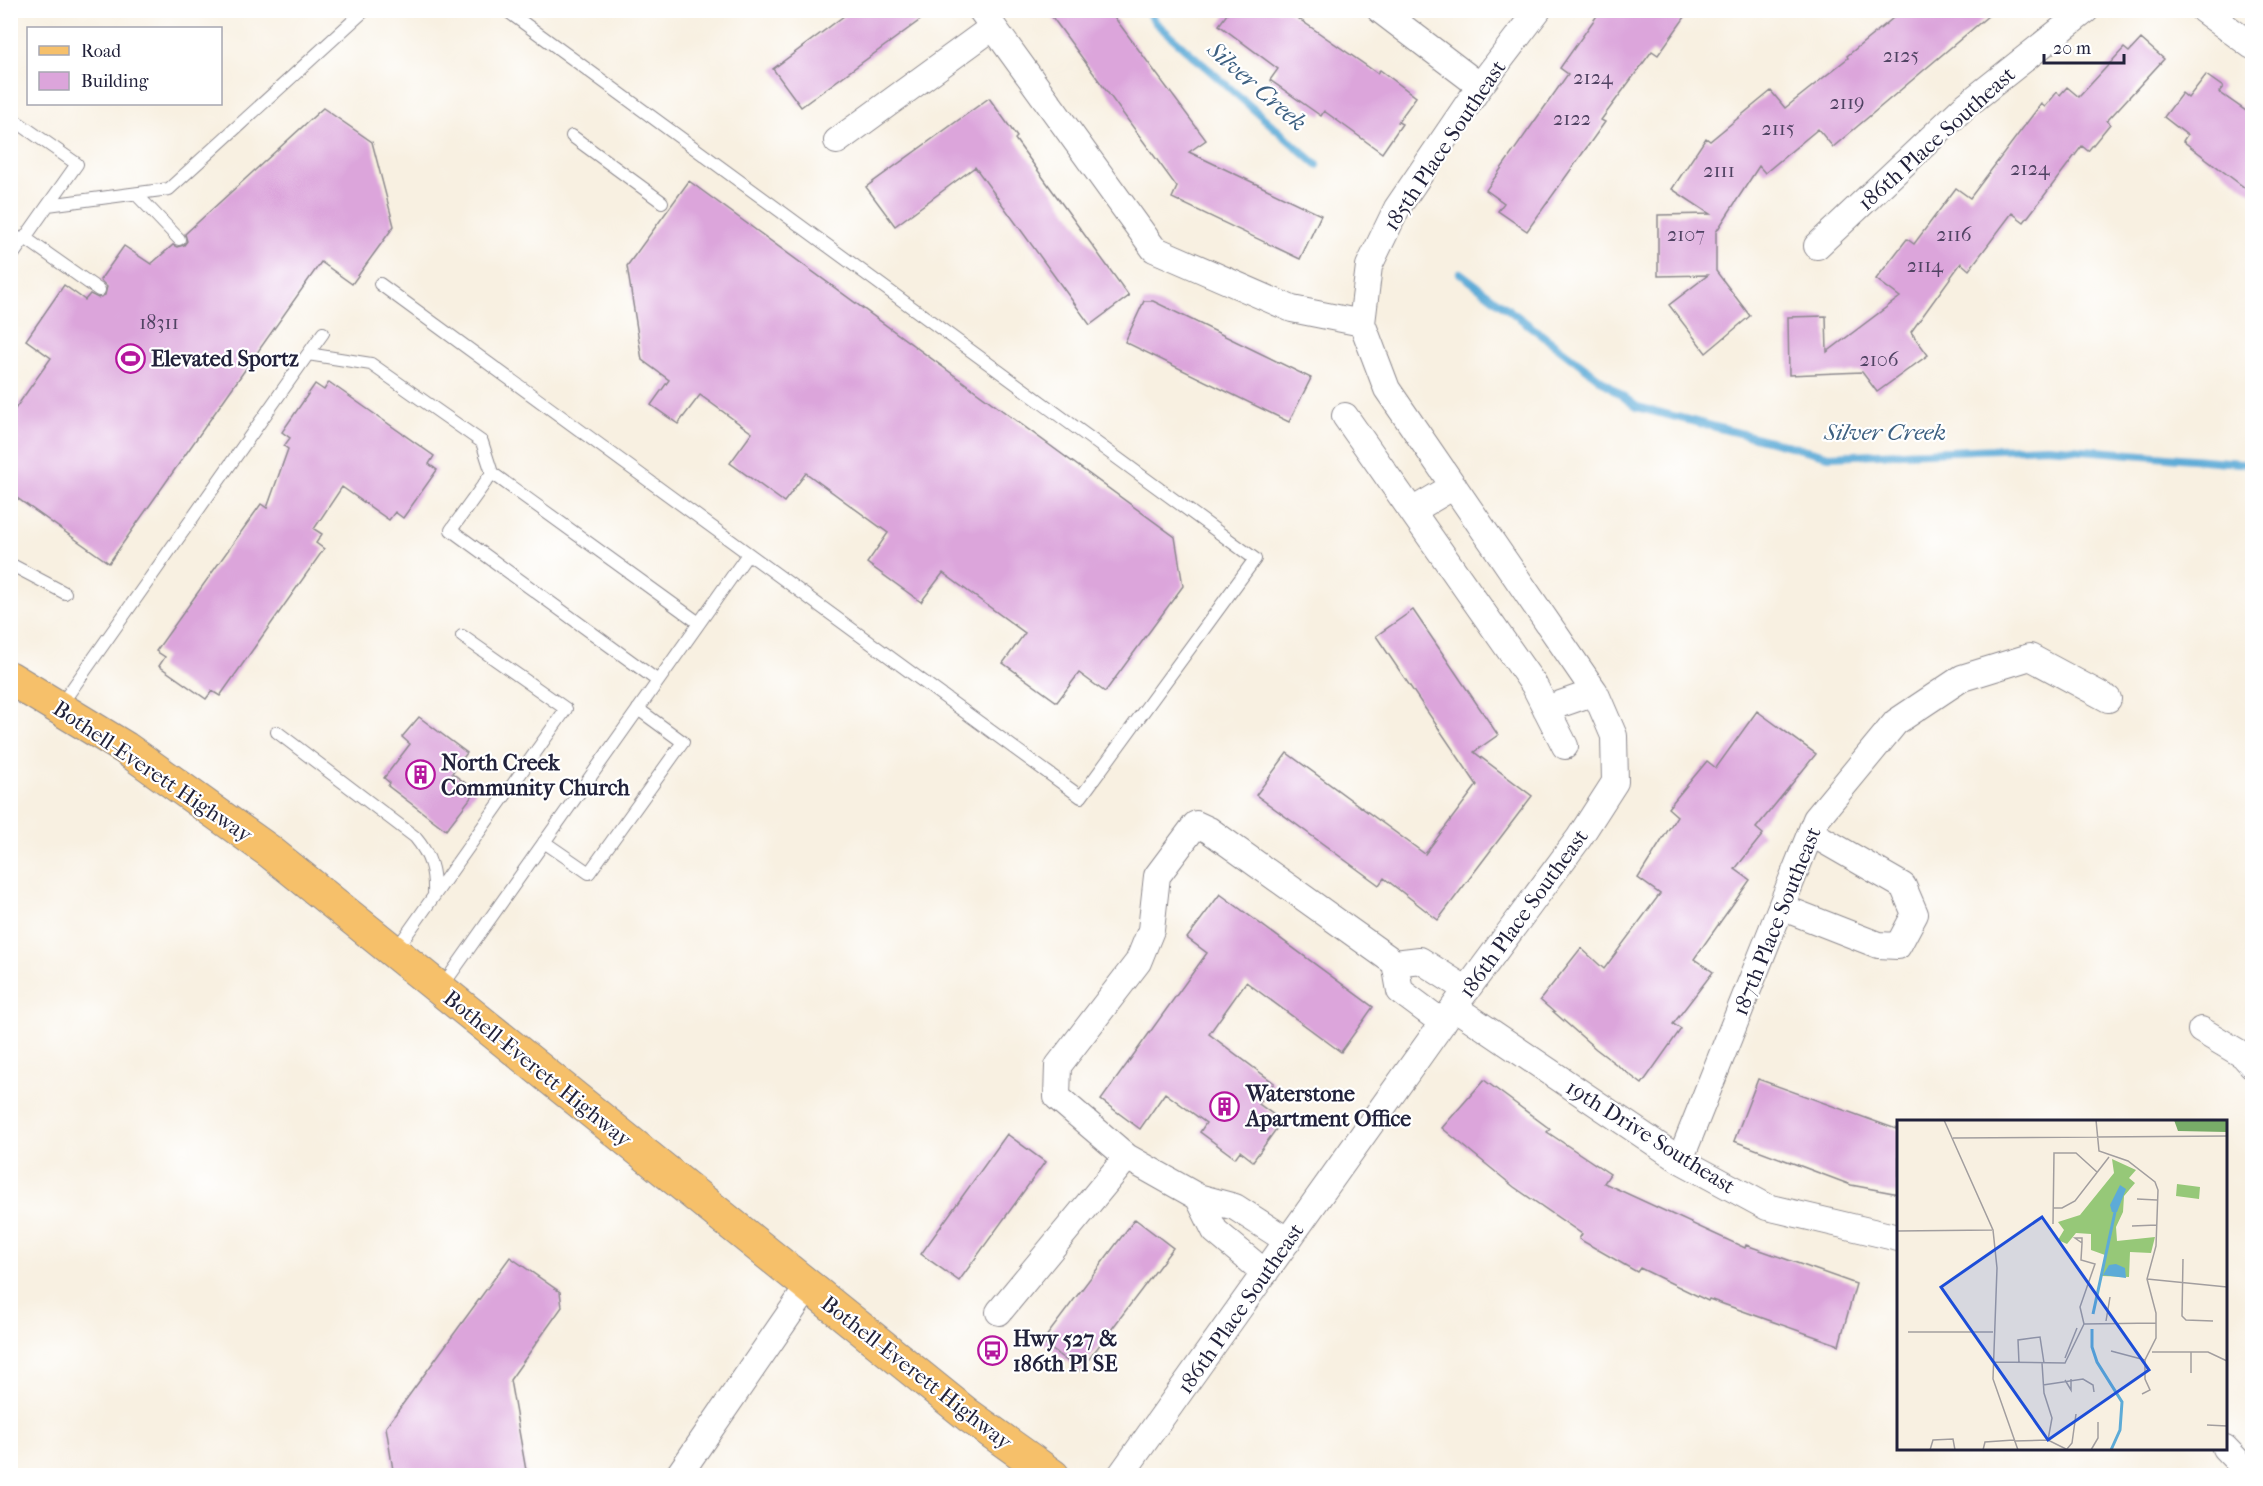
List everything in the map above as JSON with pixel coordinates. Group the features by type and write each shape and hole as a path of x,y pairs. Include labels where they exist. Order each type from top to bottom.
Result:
{"main road":[{"name":"Bothell-Everett Highway","path":"10,678 60,706 197,797 441,989 968,1415 1053,1476"}],"street":[{"path":"1380,10 1480,86"},
{"name":"185th Place Southeast","path":"1362,323 1369,266 1397,208 1480,86 1538,10"},
{"name":"186th Place Southeast","path":"1817,246 1964,107 2085,10"},
{"path":"2203,10 2253,46"},
{"path":"837,141 987,19 1154,249 1292,309 1362,323"},
{"name":"186th Place Southeast","path":"1120,1476 1455,1007 1579,838 1615,782 1614,736 1595,692 1388,389 1362,323"},
{"path":"1345,416 1534,685 1565,746"},
{"path":"1412,511 1454,486"},
{"name":"187th Place Southeast","path":"1680,1160 1816,819 1896,722 1962,678 2030,657 2108,699"},
{"path":"1546,709 1595,692"},
{"path":"1288,1241 1235,1207 1198,1197 1127,1156 1057,1097 1059,1066 1138,962 1151,930 1157,876 1197,824 1249,857 1395,963 1401,991 1455,1007"},
{"path":"1781,907 1878,945 1898,946 1915,914 1903,886 1811,833"},
{"path":"1395,963 1420,960 1455,1007"},
{"name":"19th Drive Southeast","path":"1455,1007 1680,1160 1767,1207 1897,1238"},
{"path":"2201,1030 2243,1055 2253,1065"},
{"path":"999,1312 1127,1156"},
{"path":"1198,1197 1215,1231 1265,1273"},
{"path":"678,1476 808,1287"},
{"path":"2226,1450 2252,1476"}],"lane":[{"path":"48,205 169,189 365,10"},
{"path":"380,284 1081,797 1255,559 506,10"},
{"path":"10,117 77,164 10,259"},
{"path":"572,136 662,202"},
{"path":"136,194 179,239"},
{"path":"10,232 99,290"},
{"path":"60,706 323,333"},
{"path":"308,354 371,364 482,442 492,473 699,623"},
{"path":"492,473 451,530 658,681"},
{"path":"441,989 748,554"},
{"path":"10,564 65,593"},
{"path":"394,952 566,709 462,636"},
{"path":"544,842 589,873 683,742 638,710"},
{"path":"277,732 415,837 426,850 432,866 434,896"}],"building":[{"path":"852,10 934,10 801,107 773,69"},
{"path":"1047,10 1109,10 1206,140 1189,152 1321,215 1300,259 1172,198 1177,187"},
{"path":"1230,10 1286,10 1377,73 1380,70 1416,97 1398,122 1402,124 1382,153 1324,111 1321,116 1270,80 1278,69 1219,25"},
{"path":"1601,10 1690,10 1658,55 1652,51 1601,120 1605,122 1527,231 1498,211 1504,203 1486,190 1568,74 1560,68"},
{"path":"1903,10 1995,10 1833,147 1818,129 1765,173 1759,166 1716,232 1716,271 1750,316 1706,353 1669,305 1708,275 1658,276 1658,215 1710,214 1672,189 1706,138 1710,141 1771,91 1785,108"},
{"path":"2141,39 2164,59 2107,121 2110,124 2088,151 2082,146 2024,222 2012,213 1969,270 1961,263 1911,332 1928,355 1877,392 1862,372 1789,375 1788,317 1826,316 1827,352 1900,297 1876,279 1907,239 1914,244 1956,188 1970,198 2041,104 2045,107 2057,92 2060,95 2067,87 2079,97 2124,48 2129,52"},
{"path":"2206,75 2223,87 2219,92 2253,116 2253,194 2183,141 2187,135 2164,117 2182,93 2188,98"},
{"path":"989,98 1017,137 1015,139 1129,296 1090,325 975,167 895,226 866,187"},
{"path":"323,108 372,142 394,226 352,284 321,262 109,563 10,493 10,416 51,358 26,340 64,285 85,300 90,294 98,298 105,295 107,287 100,280 124,246 151,264 173,245 177,247 184,245 187,241 185,234"},
{"path":"689,181 1175,537 1183,586 1105,692 1079,673 1057,702 1003,663 1025,633 943,573 921,602 867,563 888,533 806,473 784,502 730,463 752,433 700,395 678,424 651,405 669,380 642,360 627,266"},
{"path":"1144,301 1153,301 1311,378 1289,422 1125,342"},
{"path":"329,382 434,456 429,464 437,470 403,518 395,512 389,520 342,487 314,529 322,534 316,543 324,549 220,696 212,691 206,699 159,666 165,657 156,651 261,504 267,508 288,449 284,446 290,438 282,432 315,384 324,390"},
{"path":"1413,610 1498,735 1474,752 1532,796 1438,920 1384,878 1379,885 1256,795 1287,753 1425,854 1477,785 1376,636"},
{"path":"1757,711 1816,754 1756,828 1763,834 1735,869 1750,880 1694,959 1713,972 1673,1024 1681,1029 1642,1084 1596,1049 1540,1000 1581,948 1604,969 1660,894 1638,878 1677,816 1668,808 1707,761 1716,768"},
{"name":"North Creek Community Church","path":"419,717 467,753 452,773 476,791 446,830 388,786 390,783 384,778 410,744 402,737"},
{"path":"1220,894 1373,1007 1341,1052 1246,982 1209,1034 1274,1083 1259,1104 1282,1121 1253,1161 1240,1151 1235,1158 1200,1132 1206,1123 1165,1093 1140,1129 1101,1100 1207,953 1187,938"},
{"path":"1758,1079 1897,1129 1897,1194 1851,1185 1734,1141"},
{"path":"1484,1080 1550,1129 1547,1132 1610,1174 1604,1183 1745,1248 1746,1245 1856,1284 1839,1345 1709,1299 1708,1301 1640,1268 1637,1272 1579,1239 1582,1234 1514,1187 1442,1128"},
{"path":"1007,1134 1045,1162 959,1281 921,1254"},
{"path":"1135,1219 1173,1248 1080,1371 1042,1342"},
{"path":"510,1257 560,1292 562,1307 510,1380 527,1476 394,1476 386,1427"}],"waterway":[{"name":"Silver Creek","path":"1147,10 1156,23 1317,165"},
{"name":"Silver Creek","path":"1460,273 1637,407 1829,456 2047,447 2252,464"}],"place":[{"name":"Elevated Sportz","path":"130,358"},
{"name":"North Creek Community Church","path":"420,775"},
{"name":"Waterstone Apartment Office","path":"1225,1106"},
{"name":"Hwy 527 & 186th Pl SE","path":"992,1351"}]}
